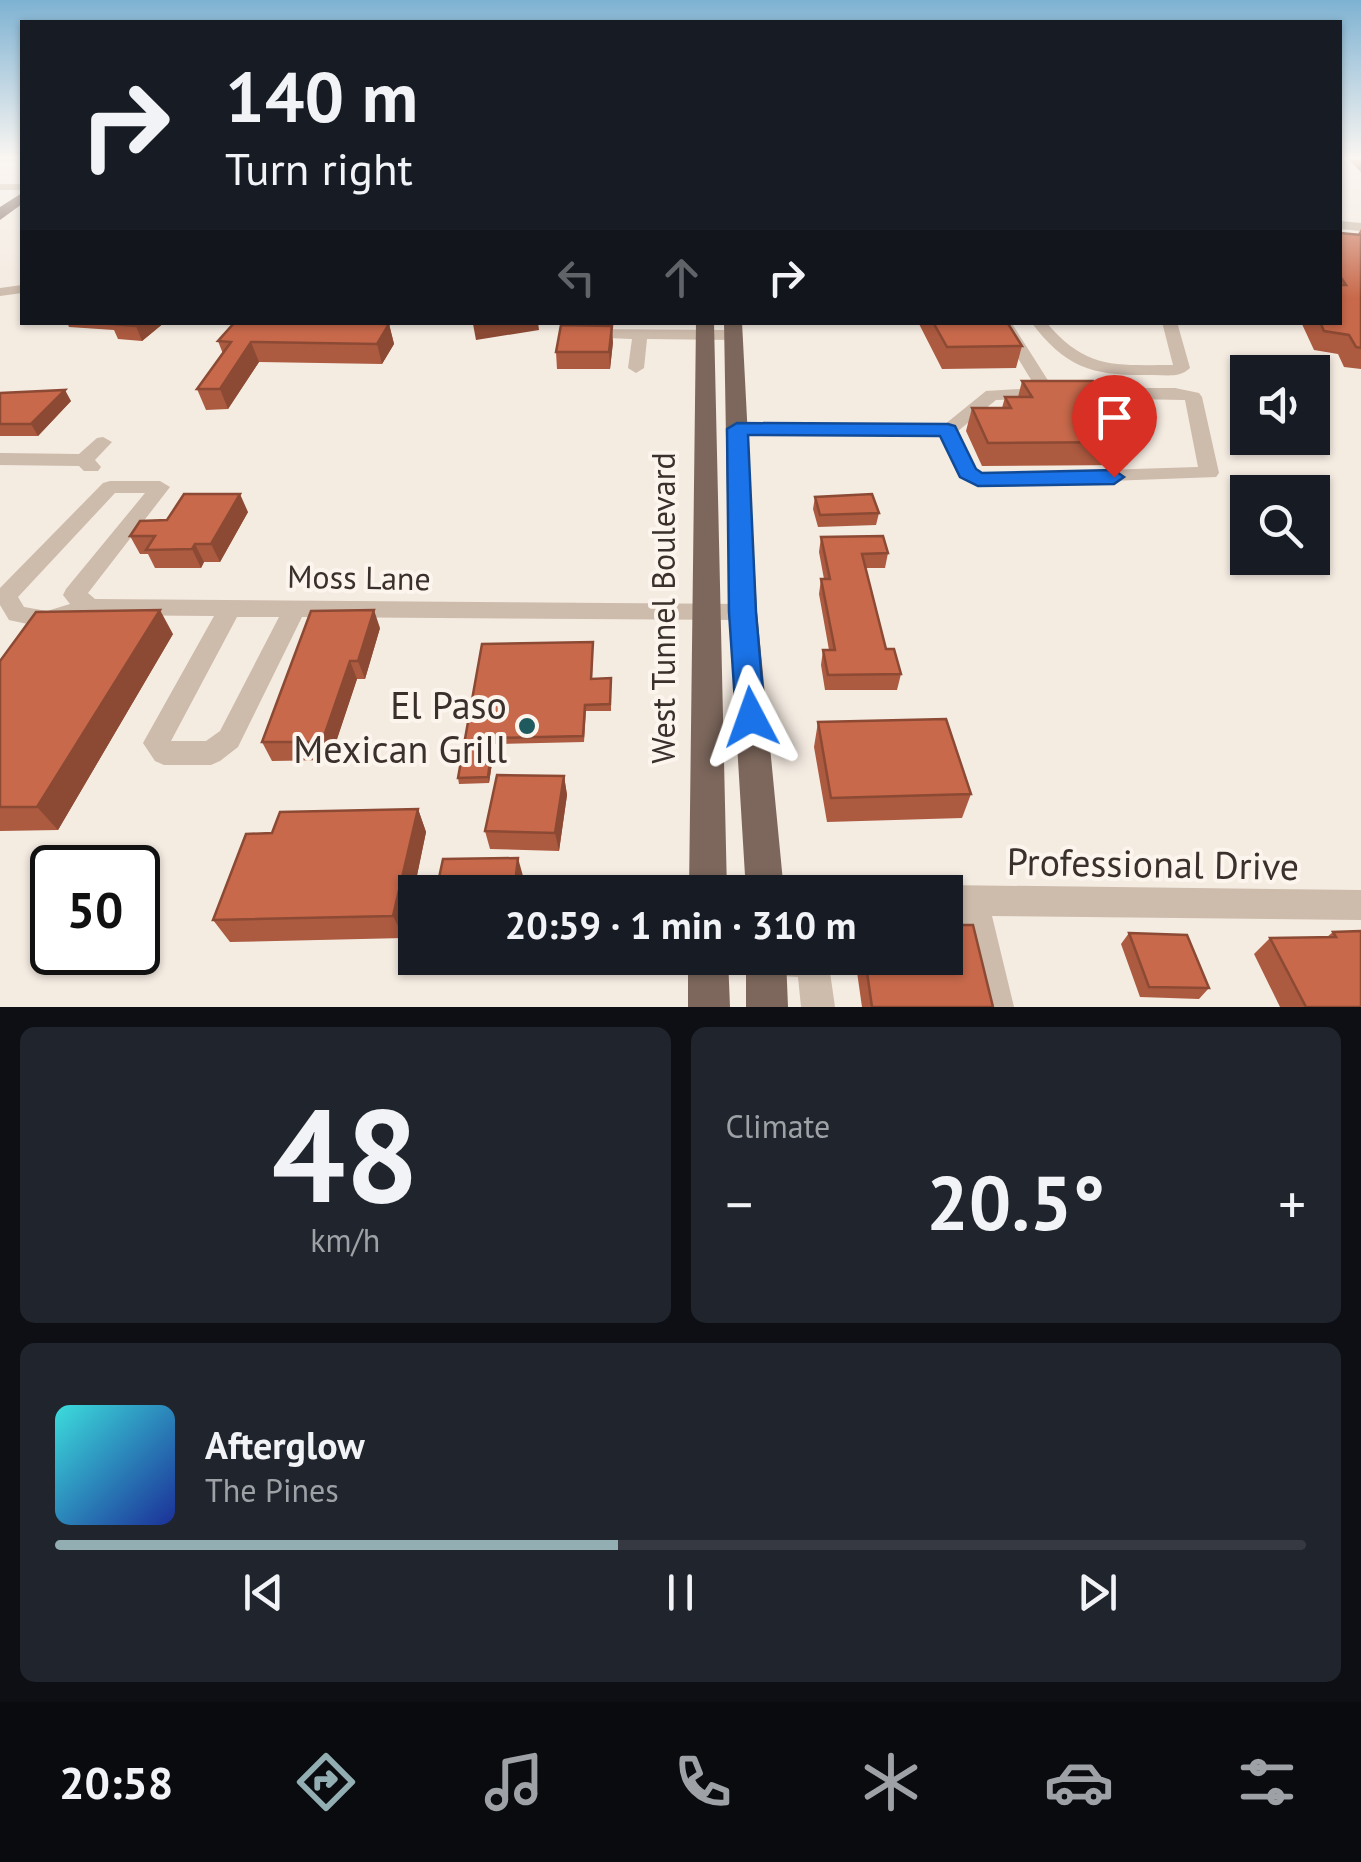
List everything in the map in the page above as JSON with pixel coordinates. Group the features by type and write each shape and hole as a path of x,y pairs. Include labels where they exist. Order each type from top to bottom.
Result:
{"main road":[{"path":"719,329 737,429 742,612 763,875"},
{"name":"West Tunnel Boulevard","path":"708,875 705,614 719,329"},
{"path":"708,975 709,1007"},
{"path":"766,975 767,1007"}],"street":[{"path":"1005,325 1048,393"},
{"path":"1040,325 1058,349 1087,368 1180,370 1170,325"},
{"path":"560,334 640,335 719,329"},
{"path":"636,368 640,335"},
{"path":"737,429 948,430 992,395 1186,394 1192,398 1209,473 978,480 967,472 948,430"},
{"path":"0,459 87,464 103,442"},
{"path":"46,619 17,614 6,596 110,487 160,487 74,595 90,607"},
{"name":"Moss Lane","path":"46,619 90,607 742,612"},
{"path":"230,608 156,743 164,753 211,753 229,739 295,608"},
{"path":"23,646 46,619"},
{"name":"Professional Drive","path":"963,900 1361,905"},
{"path":"963,912 996,1007"},
{"path":"815,975 818,1007"}],"building":[{"path":"1342,233 1361,235 1361,348 1349,335 1324,331 1321,325 1342,325 1342,285 1346,285 1342,279"},
{"path":"232,325 388,325 377,344 251,342 220,389 197,389 231,342 218,341"},
{"path":"561,325 612,326 609,352 556,352"},
{"path":"935,325 1009,325 1022,346 947,347"},
{"path":"1022,381 1093,381 1136,442 988,443 972,408 1011,408 1005,397 1032,397"},
{"path":"65,390 31,424 0,424 0,393"},
{"path":"184,494 240,494 211,544 195,544 192,549 146,550 155,536 130,536 140,521 167,520"},
{"path":"872,494 879,513 820,515 815,497"},
{"path":"883,536 888,553 862,554 886,649 894,649 901,674 828,675 823,650 835,650 821,579 830,579 821,537"},
{"path":"160,610 37,807 0,807 0,661 36,612"},
{"path":"374,610 358,661 350,661 322,742 262,742 311,611"},
{"name":"El Paso Mexican Grill","path":"593,642 591,679 611,678 610,704 585,705 583,736 493,738 488,777 458,778 482,644"},
{"path":"946,719 971,794 831,798 818,722"},
{"path":"497,775 564,776 555,833 485,831"},
{"path":"418,809 403,875 398,875 393,916 213,920 246,834 272,833 280,812"},
{"path":"518,858 516,875 440,875 443,859"},
{"path":"963,925 973,925 993,1007 872,1007 867,975 963,975"},
{"path":"1361,931 1361,1007 1306,1007 1270,938 1336,937 1333,932"},
{"path":"1129,933 1187,935 1209,988 1149,987"}],"place":[{"name":"El Paso Mexican Grill","path":"527,726"}],"route":[{"path":"751,717 742,612 737,429 948,430 967,472 978,480 1114,477"}]}
